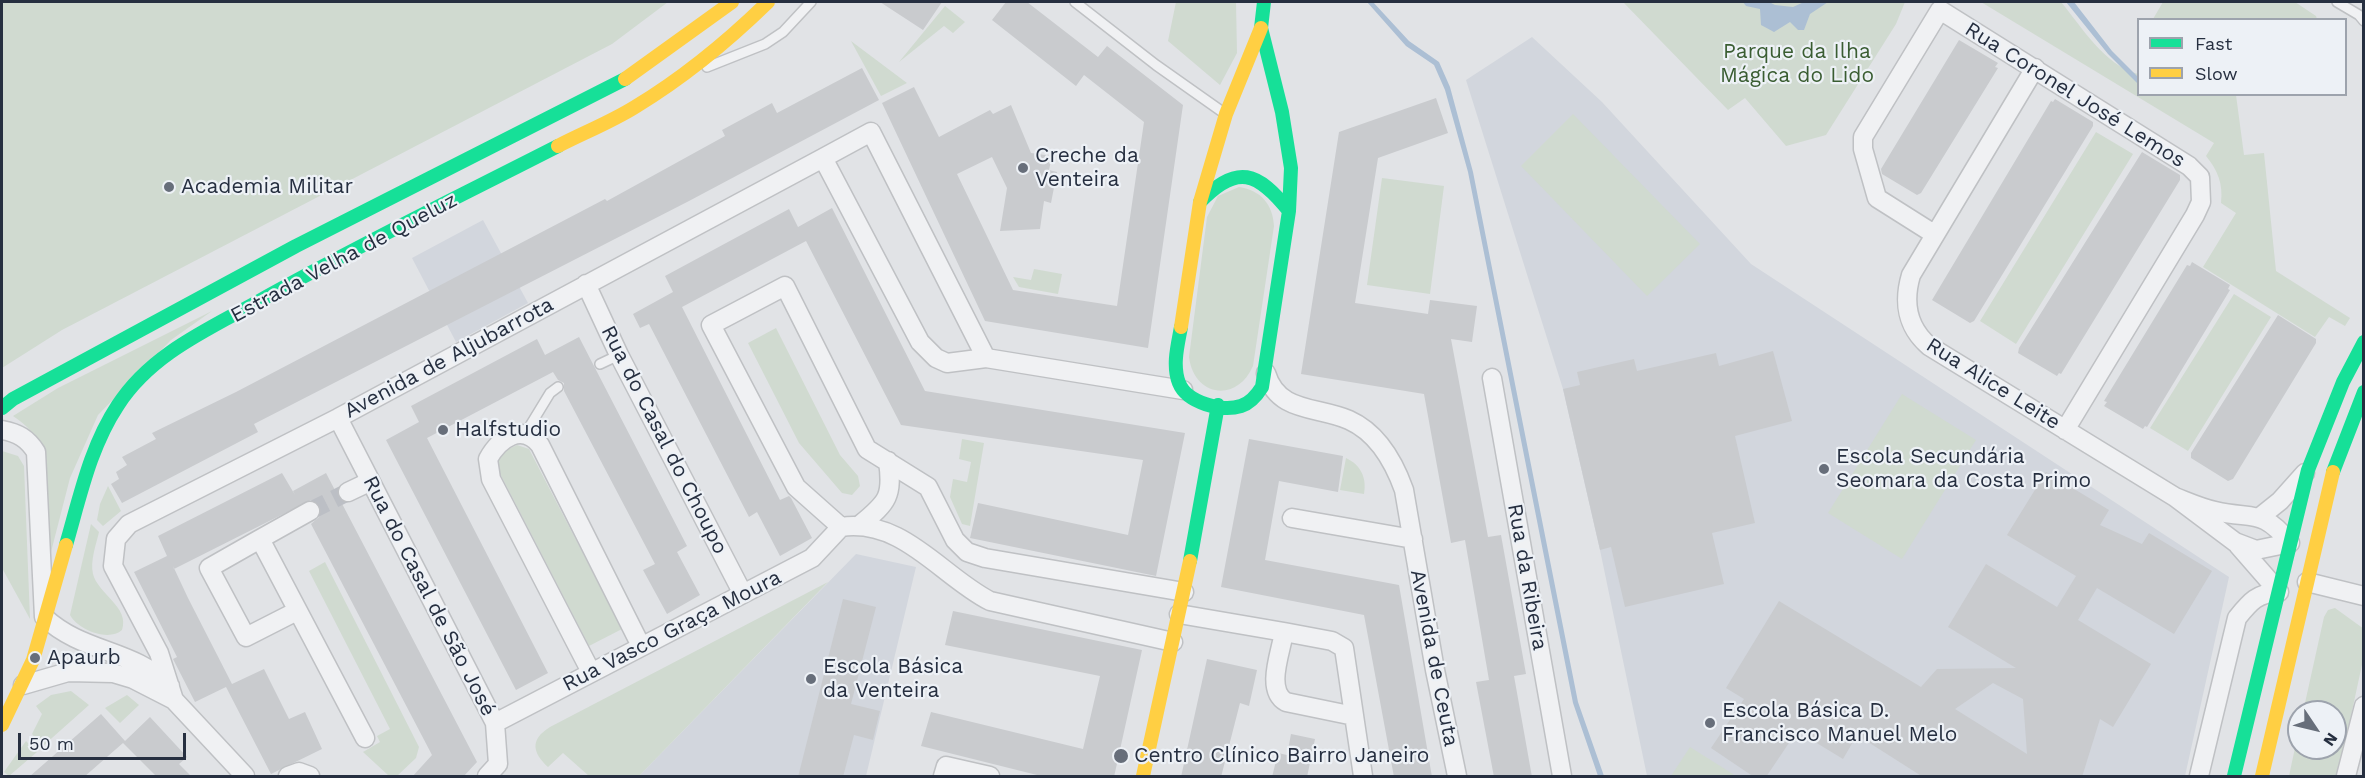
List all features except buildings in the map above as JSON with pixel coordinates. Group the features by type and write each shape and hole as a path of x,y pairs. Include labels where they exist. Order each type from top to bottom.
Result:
{"street":[{"name":"Estrada Velha de Queluz","path":"2,408 13,399 296,246 623,80 732,2"},
{"name":"Estrada Velha de Queluz","path":"2,724 40,646 44,617 97,440 129,389 164,355 311,272 635,107 672,82 748,23 768,2"},
{"path":"1183,390 1176,369 1177,352 1200,202 1226,114 1261,28 1264,2"},
{"name":"Rua Coronel José Lemos","path":"1934,234 1877,198 1863,149 1863,137 1940,10 2189,166 2200,177 2202,189 2195,215 2066,430"},
{"path":"823,158 920,342 936,358 948,363 986,358 1183,390 1199,401 1240,406 1248,402 1262,387 1266,373 1289,211 1291,168 1282,112 1261,28"},
{"name":"Rua Alice Leite","path":"2035,68 1911,275 1907,290 1909,315 1920,338 2175,497 2235,542 2278,591"},
{"name":"Avenida de Aljubarrota","path":"172,693 159,653 120,581 112,558 116,540 129,524 338,417 871,132 986,358"},
{"path":"1200,202 1214,185 1234,175 1248,175 1260,179 1273,189 1289,211"},
{"name":"Rua do Casal do Choupo","path":"586,284 619,355 742,594"},
{"path":"888,461 892,486 882,507 861,524 841,527 796,487 711,325 785,285 867,449 888,461 928,487 955,540 967,552 985,558 1184,592"},
{"path":"2234,777 2308,470 2343,382 2364,342"},
{"name":"Avenida de Ceuta","path":"1266,373 1271,388 1282,398 1298,406 1349,420 1367,431 1395,466 1404,490 1435,670 1457,777"},
{"name":"Rua da Ribeira","path":"1492,378 1562,777"},
{"path":"2262,777 2330,479 2364,392"},
{"path":"1143,777 1184,592 1218,405"},
{"name":"Rua do Casal de São José","path":"338,417 369,482 495,723 498,764 486,777"},
{"path":"2,430 20,435 30,442 36,452 44,617 75,640 132,660 152,670 245,777"},
{"path":"591,672 488,467 488,459 501,441 512,434 525,434 535,438 540,445 641,646"},
{"path":"2260,517 2280,501 2308,470"},
{"path":"348,492 369,482"},
{"name":"Rua Alice Leite","path":"2175,497 2216,511 2260,517 2276,526 2290,543 2256,550 2235,542"},
{"path":"297,611 246,637 208,568 310,511"},
{"name":"Avenida de Ceuta","path":"1292,518 1413,539"},
{"path":"861,524 921,549 990,601 1173,642"},
{"name":"Rua Vasco Graça Moura","path":"495,723 812,558 841,527"},
{"path":"260,539 364,738"},
{"path":"2290,543 2301,561 2307,582"},
{"path":"970,588 985,558"},
{"path":"2307,582 2364,596"},
{"path":"2199,777 2237,618 2252,599 2261,594 2278,591"},
{"path":"2343,591 2364,610"},
{"path":"1179,614 1332,641 1344,648 1363,777"},
{"path":"23,685 57,674 81,672 104,666 121,666 132,660 143,643 145,627"},
{"path":"1284,632 1274,689 1279,698 1286,702 1354,716"},
{"path":"81,672 124,676 172,693"},
{"path":"2346,777 2364,706"},
{"path":"944,777 946,766 990,777"},
{"path":"288,777 299,772 310,777"}],"lane":[{"path":"672,82 765,44 783,32 811,2"},
{"path":"1075,2 1156,65 1226,114"},
{"path":"2337,2 2359,15 2364,21"},
{"path":"600,364 619,355"},
{"path":"525,434 550,393 558,387"}],"shaded area":[{"name":"Escola Secundária Seomara da Costa Primo","path":"1532,37 1602,102 1751,264 2229,577 2185,776 1647,776 1600,550 1563,389 1466,80"},
{"path":"483,220 528,303 456,342 412,258"},
{"name":"Escola Básica da Venteira","path":"856,554 916,567 866,776 639,776"}],"green space":[{"name":"Academia Militar","path":"2,2 668,2 612,44 62,330 2,368"},
{"path":"1176,2 1236,2 1237,53 1220,85 1168,41"},
{"name":"Parque da Ilha Mágica do Lido","path":"1623,2 1905,2 1896,24 1826,135 1786,146 1745,98 1728,110"},
{"path":"1981,2 2061,2 2104,54 2137,74 2137,96 2236,96 2244,155 2264,153 2276,271 2350,318 2345,326 2329,317 2315,337 2203,267 2236,213 2221,203 2219,178 2206,156 2214,143"},
{"path":"2163,2 2295,2 2317,18 2154,18"},
{"path":"945,6 965,22 953,33 944,26 899,62"},
{"path":"851,41 907,83 881,96"},
{"path":"1573,114 1700,244 1647,296 1521,166"},
{"path":"2096,132 2133,154 2016,344 1980,321"},
{"path":"1382,178 1444,186 1430,294 1367,285"},
{"path":"1239,187 1254,191 1264,200 1271,211 1274,226 1253,366 1246,378 1237,386 1227,390 1217,390 1207,387 1199,380 1189,357 1207,217 1218,196"},
{"path":"1034,269 1062,274 1058,294 1019,287 1013,277 1031,280"},
{"path":"2234,294 2271,317 2188,451 2150,428"},
{"path":"212,311 171,340 98,415 70,478 51,552 46,553 43,452 31,431 13,416 58,388"},
{"path":"776,328 840,455 858,476 860,486 852,495 842,493 799,443 748,343"},
{"path":"1902,394 1976,440 1902,559 1828,513"},
{"path":"962,439 984,443 970,526 962,524 950,497 953,479 967,482 971,462 959,459"},
{"path":"517,445 529,449 622,629 589,646 496,466 500,453"},
{"path":"2,451 18,456 24,466 30,619 2,568"},
{"path":"1346,458 1356,464 1364,477 1364,494 1340,490"},
{"path":"108,486 121,511 103,526 97,520 100,504"},
{"path":"91,524 99,532 93,558 93,574 122,614 122,630 110,635 87,630 70,615"},
{"path":"325,562 419,747 416,758 397,776 389,776 363,752 380,742 377,736 390,729 309,571"},
{"path":"828,582 639,776 589,776 563,753 548,767 539,757 535,747 536,742 550,727"},
{"path":"2335,608 2364,629 2363,660 2347,734 2347,700 2306,700 2324,617 2328,610"},
{"path":"71,691 89,705 43,746 32,734 42,714 36,706 51,695"},
{"path":"127,695 139,705 120,723 105,708"},
{"path":"26,741 37,752 9,776 4,772"},
{"path":"1690,747 1736,776 1671,776"},
{"path":"2292,760 2341,760 2338,776 2289,776"}],"water":[{"path":"1367,2 1373,2 1409,41 1439,62 1450,87 1473,172 1578,702 1604,776 1598,776 1573,703 1468,172 1445,90 1434,65 1406,46"},
{"path":"1743,2 1769,2 1793,7 1804,2 1828,2 1810,14 1804,30 1798,30 1790,22 1774,32 1761,25 1760,9 1746,6"},
{"path":"2066,2 2074,2 2112,51 2137,76 2137,83 2108,54"}],"tunnel":[{"path":"310,511 348,492"}],"traffic: fast":[{"path":"1181,327 1176,369 1183,390 1197,401 1215,407 1233,408 1248,403 1262,387 1289,211 1291,168 1282,112 1261,28 1264,2"},
{"path":"2,408 13,399 296,246 625,79"},
{"path":"66,545 93,455 108,421 131,387 163,357 200,333 333,261 558,146"},
{"path":"1200,202 1225,181 1236,177 1247,177 1267,188 1289,211"},
{"path":"2234,776 2308,470 2343,382 2364,342"},
{"path":"2333,472 2364,392"},
{"path":"1190,561 1218,405"}],"traffic: slow":[{"path":"625,79 732,2"},
{"path":"558,146 607,123 653,96 721,45 768,2"},
{"path":"1181,327 1200,202 1226,114 1261,28"},
{"path":"2262,776 2333,472"},
{"path":"2,725 33,660 66,545"},
{"path":"1143,776 1190,561"}],"place":[{"name":"Creche da Venteira","path":"1023,168"},
{"name":"Academia Militar","path":"169,187"},
{"name":"Halfstudio","path":"443,430"},
{"name":"Escola Secundária Seomara da Costa Primo","path":"1824,469"},
{"name":"Apaurb","path":"35,658"},
{"name":"Escola Básica da Venteira","path":"811,679"},
{"name":"Escola Básica D. Francisco Manuel Melo","path":"1710,723"},
{"name":"Centro Clínico Bairro Janeiro","path":"1121,756"}]}
